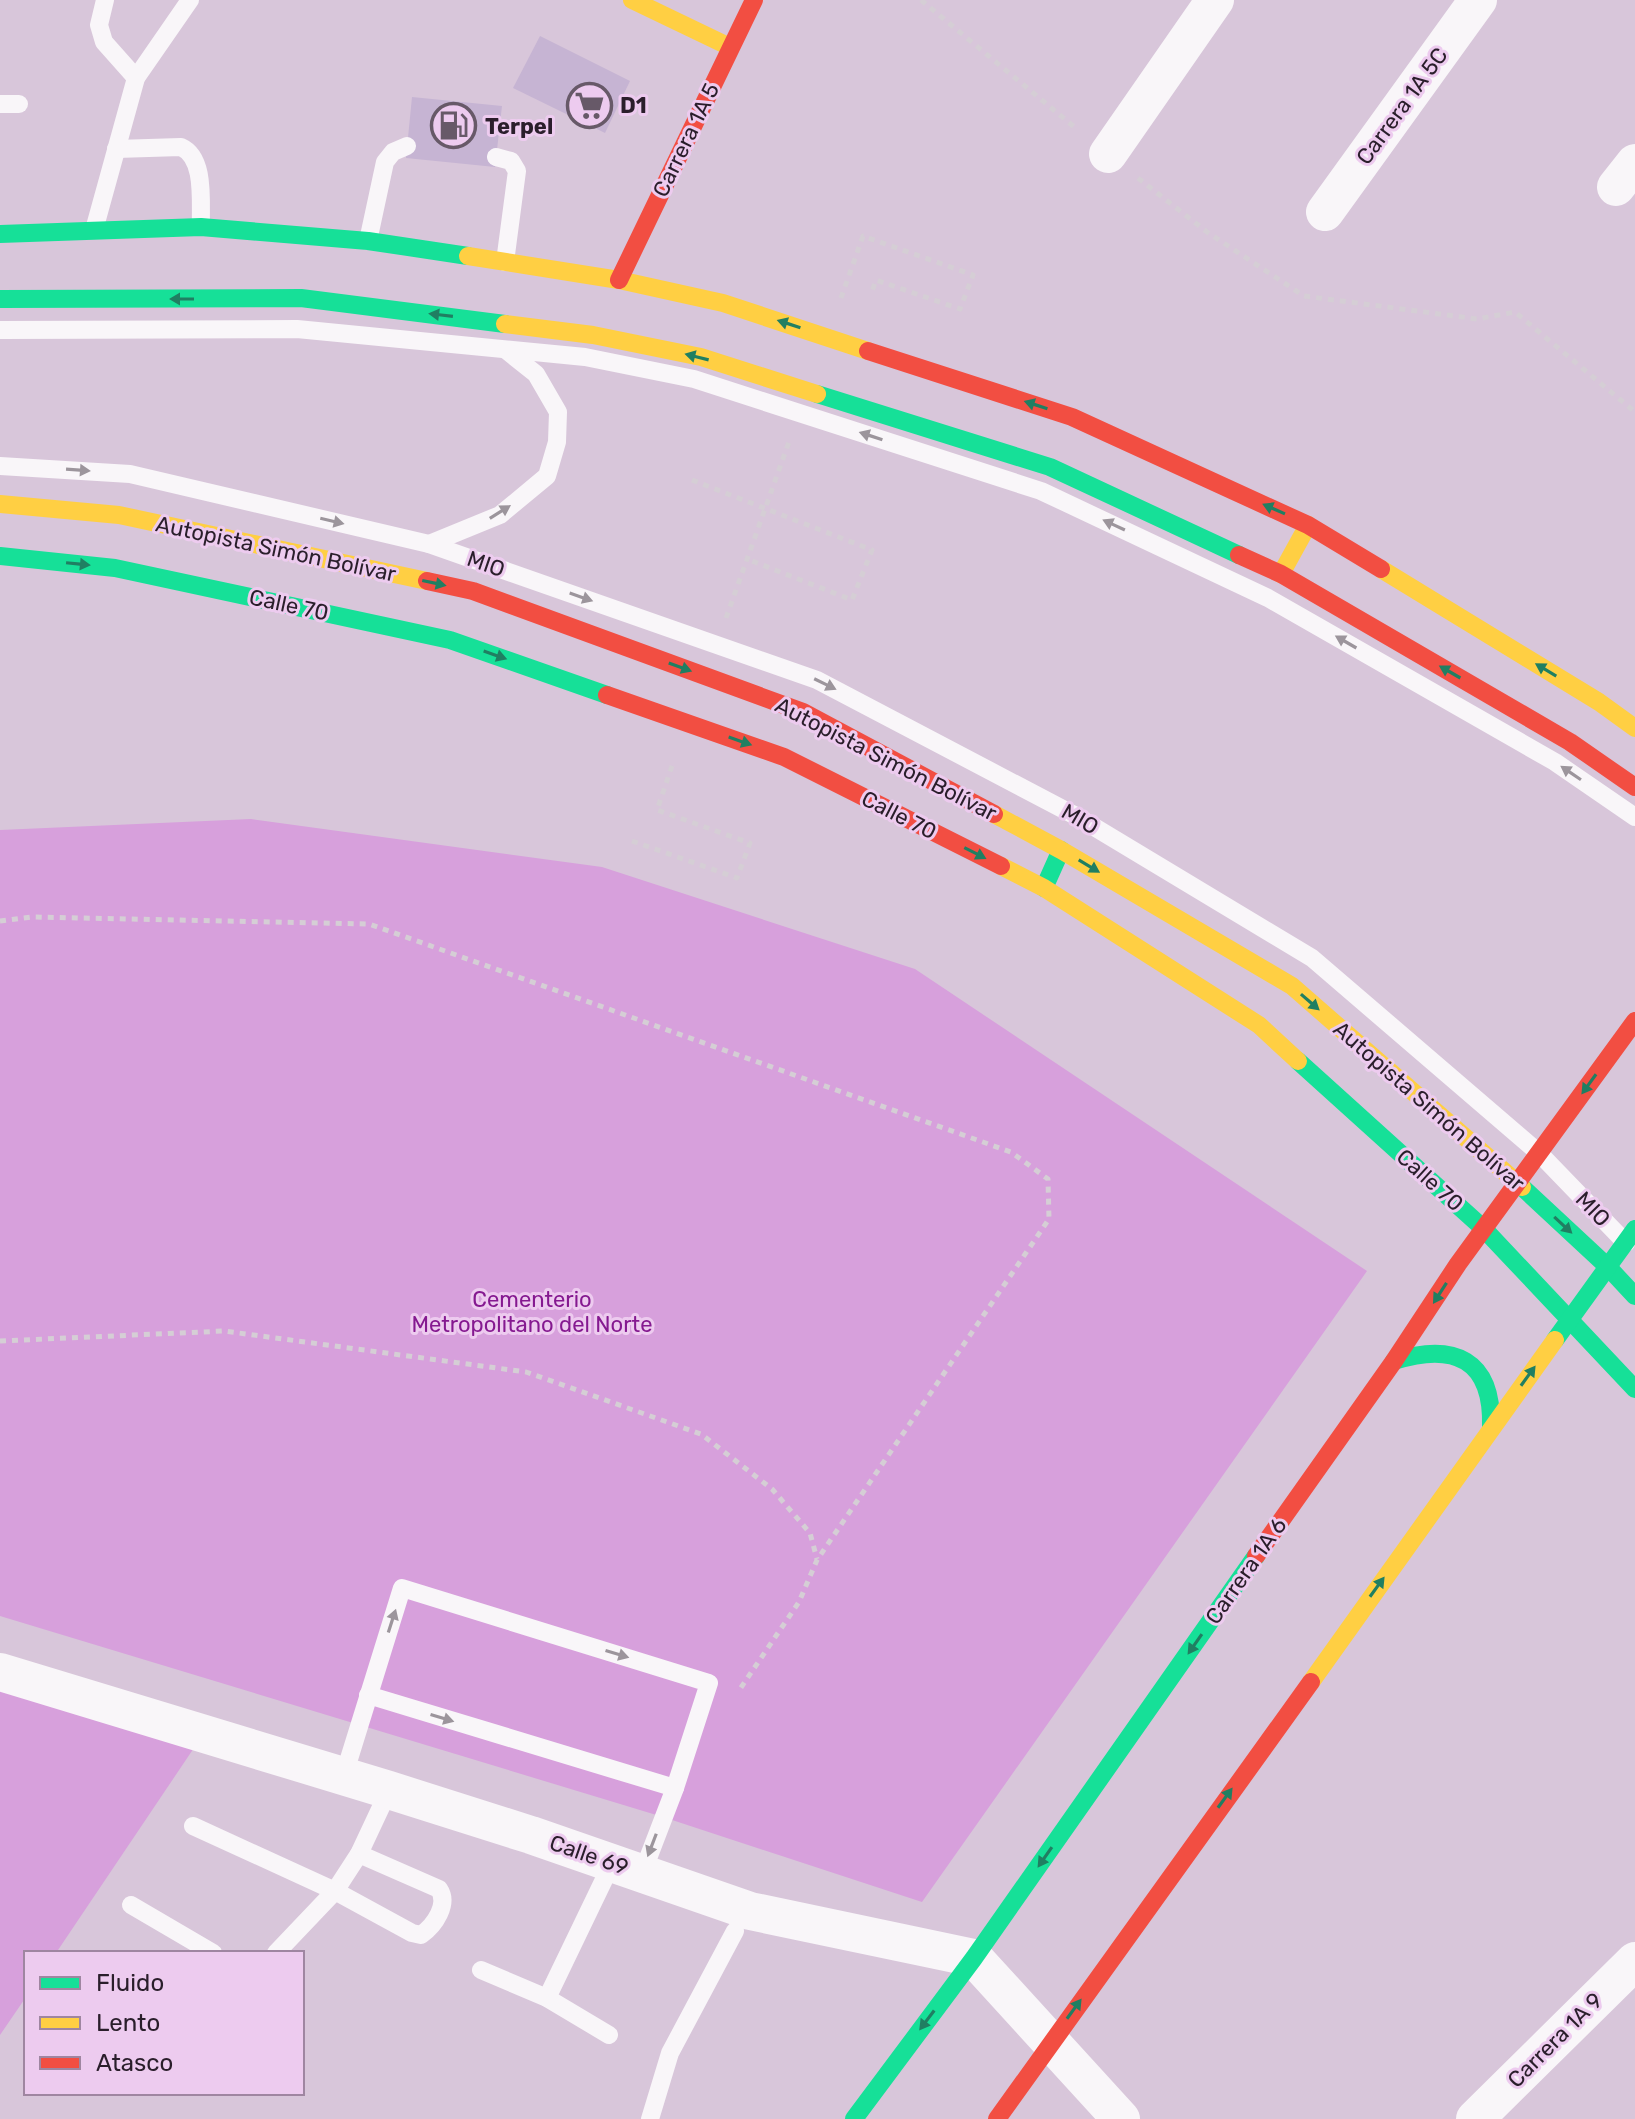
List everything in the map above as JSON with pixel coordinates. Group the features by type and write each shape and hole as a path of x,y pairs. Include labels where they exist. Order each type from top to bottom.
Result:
{"main road":[{"path":"632,0 730,47"},
{"name":"Carrera 1A 5","path":"619,280 754,0"},
{"path":"0,234 201,227 368,241 619,280 723,303 1072,417 1308,525 1599,702 1635,728"},
{"path":"0,299 301,298 593,335 701,357 1050,467 1281,574 1570,742 1635,787"},
{"name":"Autopista Simón Bolívar","path":"0,504 119,515 473,591 803,712 1061,850 1292,986 1517,1183 1635,1296"},
{"path":"1281,574 1308,525"},
{"name":"Calle 70","path":"0,556 115,568 450,640 784,757 1044,888 1259,1025 1484,1229 1635,1389"},
{"path":"1044,888 1061,850"},
{"name":"Carrera 1A 6","path":"854,2119 974,1958 1484,1229 1635,1021"},
{"path":"997,2119 1491,1427 1608,1267 1632,1241"},
{"path":"1394,1361 1436,1351 1453,1354 1469,1363 1482,1376 1489,1391 1493,1409 1491,1427"}],"street":[{"path":"1108,154 1215,0"},
{"name":"Carrera 1A 5C","path":"1325,212 1478,0"},
{"name":"Calle 69","path":"0,1672 344,1775 627,1868 743,1921 974,1958"},
{"path":"974,1958 1121,2119"},
{"name":"Carrera 1A 9","path":"1475,2119 1635,1961"}],"lane":[{"path":"105,0 99,25 104,42 136,78"},
{"path":"94,230 136,78 190,0"},
{"path":"368,241 385,162 393,152 407,146"},
{"path":"116,149 181,147 190,151 198,167 201,227"},
{"path":"496,157 511,161 517,171 505,262"},
{"path":"0,330 297,329 585,357 694,379 1041,491 1268,598 1555,762 1635,817"},
{"name":"MIO","path":"429,544 500,515 547,476 557,442 558,412 536,374 505,350"},
{"name":"MIO","path":"0,466 130,474 429,544 817,680 1076,816 1312,958 1539,1153 1632,1241"},
{"path":"344,1775 402,1588 709,1683 675,1788 547,1998"},
{"path":"368,1695 675,1788"},
{"path":"278,1951 335,1891 359,1854 389,1790"},
{"path":"193,1826 335,1891 412,1933 421,1935 430,1929 444,1903 439,1889 359,1854"},
{"path":"131,1905 210,1951"},
{"path":"650,2119 670,2053 743,1921"},
{"path":"481,1970 547,1998 609,2035"}],"path":[{"path":"921,0 1207,232 1304,296 1477,319 1515,312 1635,412"},
{"path":"837,310 863,236 973,275 960,309 876,280 871,294"},
{"path":"725,618 794,427"},
{"path":"692,480 872,550 852,600 747,559"},
{"path":"632,841 737,878 750,843 657,810 678,751"},
{"path":"0,921 31,917 369,924 1011,1152 1048,1179 1049,1219 817,1560 810,1533 772,1489 701,1434 526,1372 224,1331 0,1341"}],"green space":[{"name":"Cementerio Metropolitano del Norte","path":"251,819 602,867 915,969 1367,1271 922,1902 663,1817 0,1616 0,830"},
{"path":"0,1672 204,1733 57,1951 24,1951 24,2000 0,2035"}],"building":[{"path":"540,36 630,81 605,133 513,88"},
{"name":"Terpel","path":"412,97 502,106 495,167 406,158"}],"traffic: fast":[{"path":"0,234 201,227 368,241 468,256"},
{"path":"0,299 301,298 505,324"},
{"path":"817,394 1050,467 1239,555"},
{"path":"0,556 115,568 450,640 607,695"},
{"path":"1044,888 1061,850"},
{"path":"1298,1061 1484,1229 1635,1389"},
{"path":"1522,1187 1635,1296"},
{"path":"1555,1340 1635,1229"},
{"path":"1394,1361 1435,1354 1466,1361 1477,1371 1485,1385 1491,1427"},
{"path":"854,2119 974,1958 1256,1556"}],"traffic: slow":[{"path":"632,0 730,47"},
{"path":"468,256 619,280 723,303 868,351"},
{"path":"505,324 593,335 701,357 817,394"},
{"path":"0,504 119,515 427,581"},
{"path":"1281,574 1308,525"},
{"path":"1381,569 1599,702 1635,728"},
{"path":"994,814 1292,986 1522,1187"},
{"path":"1001,866 1044,888 1259,1025 1298,1061"},
{"path":"1311,1682 1555,1340"}],"traffic: jam":[{"path":"619,280 754,0"},
{"path":"868,351 1072,417 1308,525 1381,569"},
{"path":"1239,555 1281,574 1570,742 1635,787"},
{"path":"427,581 473,591 803,712 994,814"},
{"path":"607,695 784,757 1001,866"},
{"path":"1256,1556 1394,1361 1458,1264 1635,1021"},
{"path":"997,2119 1311,1682"}],"place":[{"name":"D1","path":"589,105"},
{"name":"Terpel","path":"454,126"}]}
